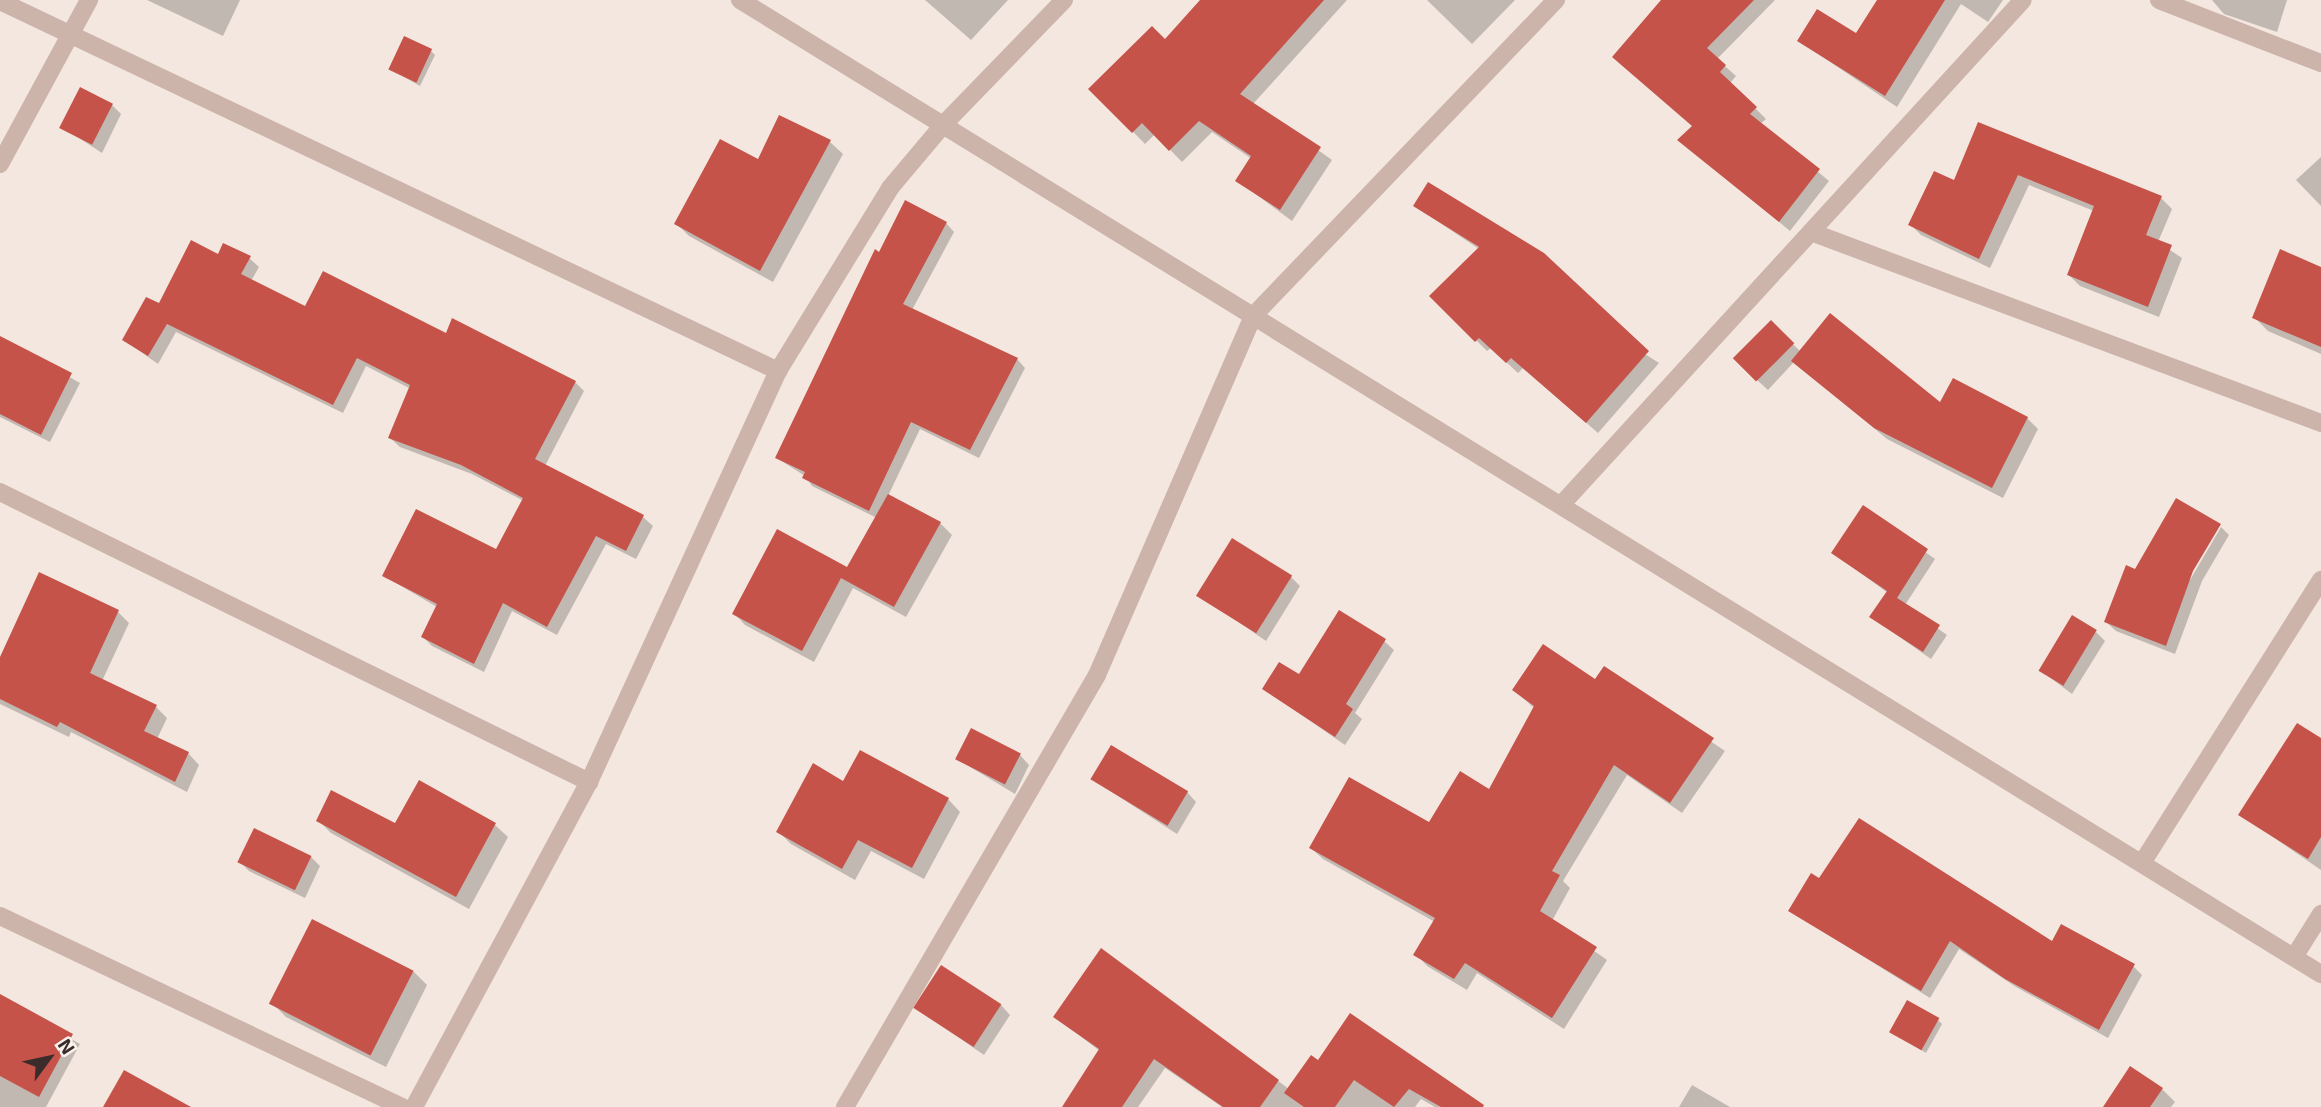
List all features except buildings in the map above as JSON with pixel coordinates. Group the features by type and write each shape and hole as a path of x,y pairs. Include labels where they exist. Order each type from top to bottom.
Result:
{"street":[{"path":"0,164 89,0"},
{"path":"740,0 2321,974"},
{"path":"414,1107 589,782 778,371 890,188 943,125 1064,0"},
{"path":"845,1107 1097,676 1253,316 1556,0"},
{"path":"1561,505 2023,0"},
{"path":"2160,0 2321,63"},
{"path":"0,1 778,371"},
{"path":"1811,232 2321,423"},
{"path":"0,492 589,782"},
{"path":"2142,863 2321,580"},
{"path":"2294,957 2321,914"},
{"path":"0,916 403,1107"}]}
